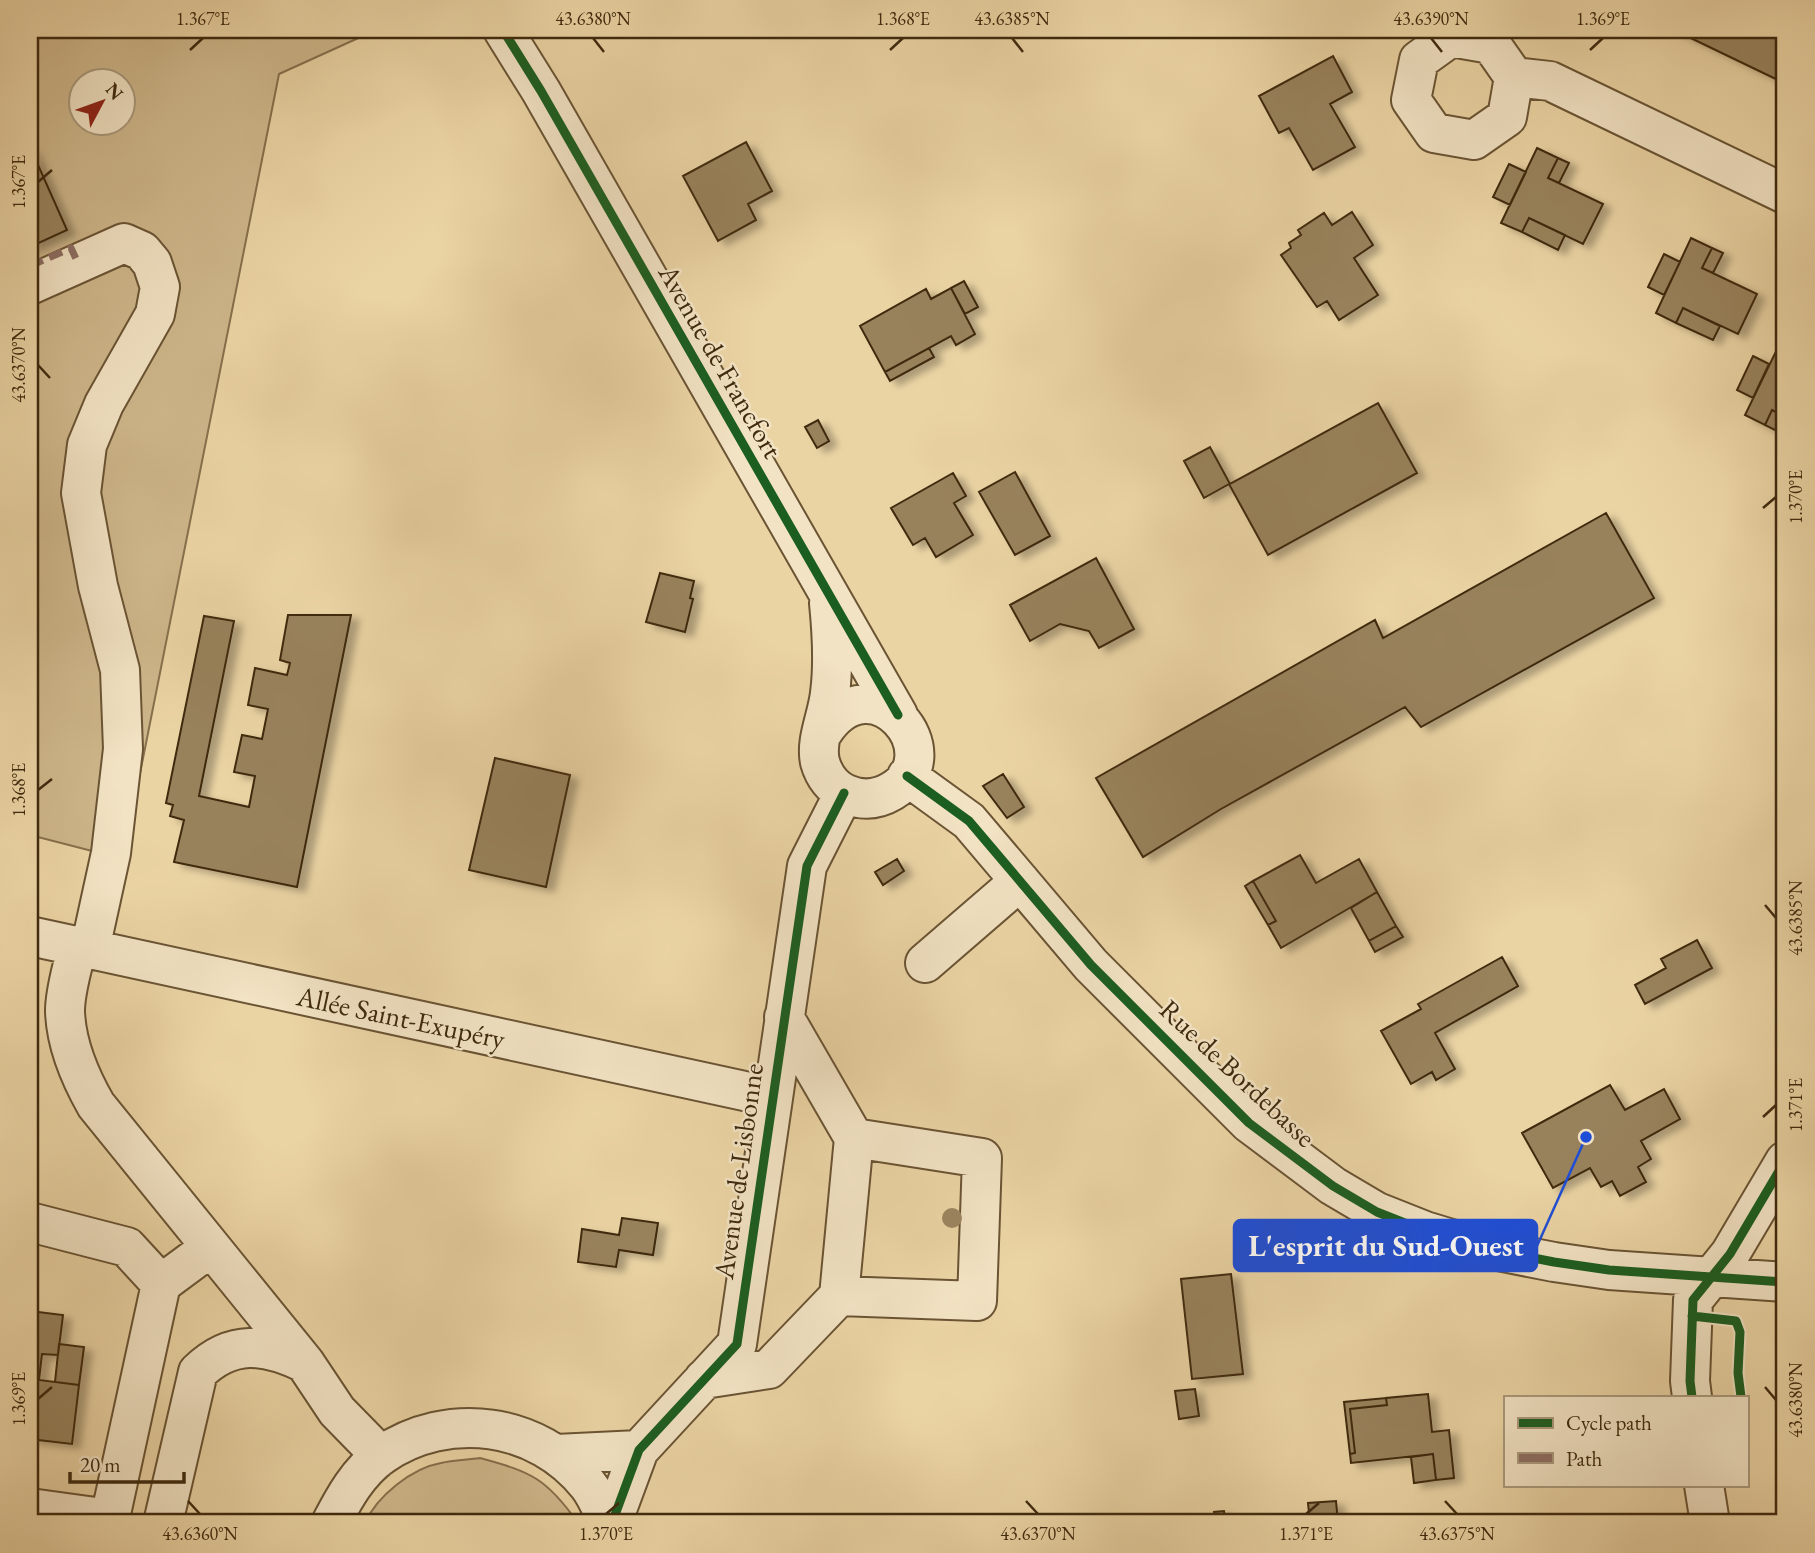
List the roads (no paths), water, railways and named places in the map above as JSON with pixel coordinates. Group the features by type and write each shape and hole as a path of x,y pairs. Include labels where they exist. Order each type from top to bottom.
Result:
{"street":[{"name":"Avenue de Francfort","path":"503,30 541,91 828,597 898,715"},
{"path":"1514,77 1550,81 1785,194"},
{"path":"30,285 124,243 142,251 152,263 160,287 155,314 104,404 87,445 80,493 98,586 120,670 123,748 111,853 65,1011 79,1076 96,1105 305,1363 337,1411 381,1456"},
{"name":"Avenue de Francfort","path":"823,732 830,694 833,646 828,597"},
{"path":"856,704 871,704 898,715 906,725 914,751 907,776 895,789 879,797 861,799 832,785 824,773 819,752 823,732 831,719 856,704"},
{"name":"Rue de Bordebasse","path":"907,776 969,821 1091,965 1250,1123 1333,1186 1377,1212 1425,1231 1478,1247 1542,1260 1609,1270 1785,1282"},
{"name":"Avenue de Lisbonne","path":"610,1523 639,1450 737,1344 807,866 844,793"},
{"path":"926,963 1020,881"},
{"name":"Allée Saint-Exupéry","path":"30,936 772,1097"},
{"path":"704,1380 769,1368 839,1296 854,1138 784,1017"},
{"path":"839,1296 977,1301 982,1158 854,1138"},
{"path":"1692,1396 1693,1300 1730,1254 1785,1161"},
{"path":"30,1222 127,1247 161,1284"},
{"path":"30,1508 109,1521 161,1284 211,1247"},
{"path":"163,1523 198,1372 212,1358 229,1350 247,1348 285,1353 305,1363"},
{"path":"331,1523 350,1487 381,1456 422,1434 468,1426 514,1433 556,1454 589,1486 610,1523"},
{"path":"556,1454 639,1450"},
{"path":"1704,1486 1710,1523"}],"place":[{"name":"L'esprit du Sud-Ouest","path":"1586,1137"}]}
